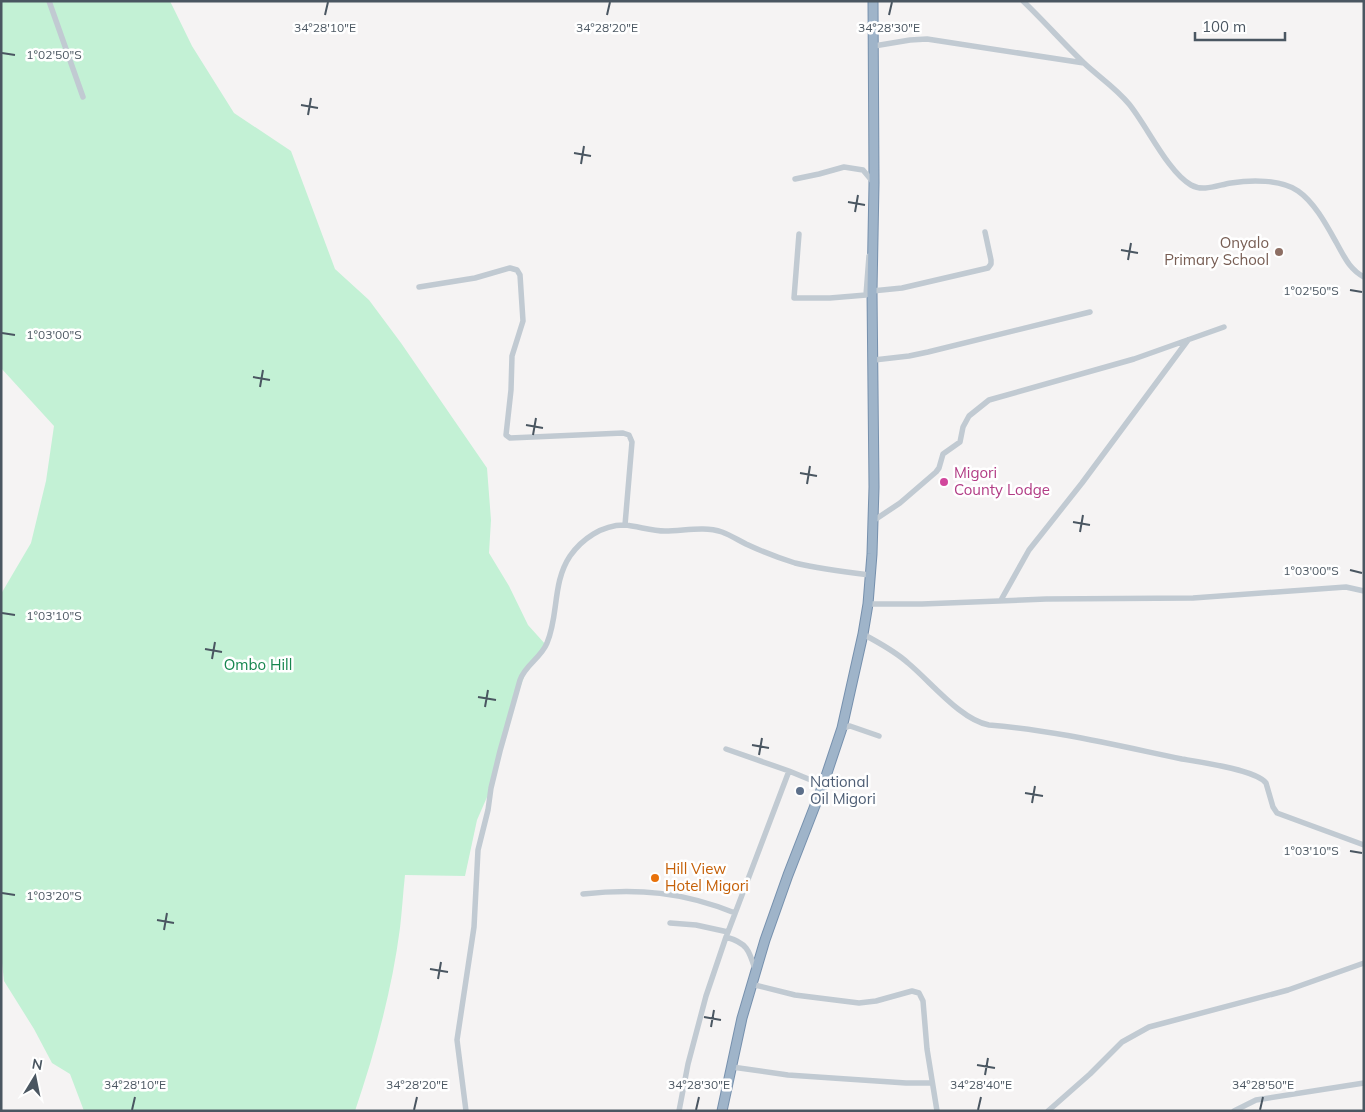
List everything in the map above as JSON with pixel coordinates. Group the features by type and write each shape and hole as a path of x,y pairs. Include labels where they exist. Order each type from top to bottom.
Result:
{"highway":[{"path":"722,1111 751,984 788,875 842,728 868,604 873,521 873,1"}],"street":[{"path":"49,1 83,97"},
{"path":"1023,1 1084,63 1110,84 1129,104 1162,154 1188,184 1203,189 1232,183 1255,181 1282,184 1297,190 1313,206 1349,266 1364,277"},
{"path":"874,46 927,39 1084,63"},
{"path":"795,179 844,167 862,170 874,183 866,295 794,298 799,234"},
{"path":"872,291 902,288 988,268 991,260 985,232"},
{"path":"419,287 476,278 510,268 516,269 519,272 522,284 522,321 512,356 511,390 506,435 510,438 623,433 629,435 632,442 625,525"},
{"path":"874,360 918,354 1090,312"},
{"path":"873,521 900,503 938,470 943,454 960,442 963,427 969,416 975,409 989,400 1134,359 1224,327"},
{"path":"1002,600 1029,550 1082,483 1189,339"},
{"path":"466,1111 457,1040 474,922 478,850 500,751 522,674 544,650 550,635 558,585 565,565 577,547 587,538 607,528 625,525 661,531 714,530 794,562 831,571 870,574"},
{"path":"868,604 922,604 1002,600 1193,598 1346,587 1364,591"},
{"path":"863,634 902,657 963,713 978,722 1090,740 1217,765 1252,774 1266,783 1273,807 1277,813 1364,845"},
{"path":"842,728 850,726 879,736"},
{"path":"726,749 823,784"},
{"path":"678,1111 706,996 735,913 789,771"},
{"path":"583,894 629,891 664,893 700,900 735,913"},
{"path":"670,923 696,924 727,935 746,947 756,969"},
{"path":"1048,1111 1090,1074 1122,1042 1149,1027 1288,990 1364,963"},
{"path":"751,984 795,995 859,1003 917,992 923,1000 937,1111"},
{"path":"732,1067 788,1075 932,1083"},
{"path":"1234,1111 1256,1100 1364,1083"}],"green space":[{"name":"Ombo Hill","path":"1,1 170,1 192,46 234,113 291,151 335,269 369,300 487,468 491,520 489,553 509,586 528,625 546,645 528,666 507,724 491,788 477,820 465,876 405,875 397,951 388,998 355,1111 84,1111 70,1074 52,1063 34,1029 4,981 1,954 1,594 31,543 46,481 54,426 1,368"}],"place":[{"name":"Onyalo Primary School","path":"1279,252"},
{"name":"Migori County Lodge","path":"944,482"},
{"name":"National Oil Migori","path":"800,791"},
{"name":"Hill View Hotel Migori","path":"655,878"}]}
